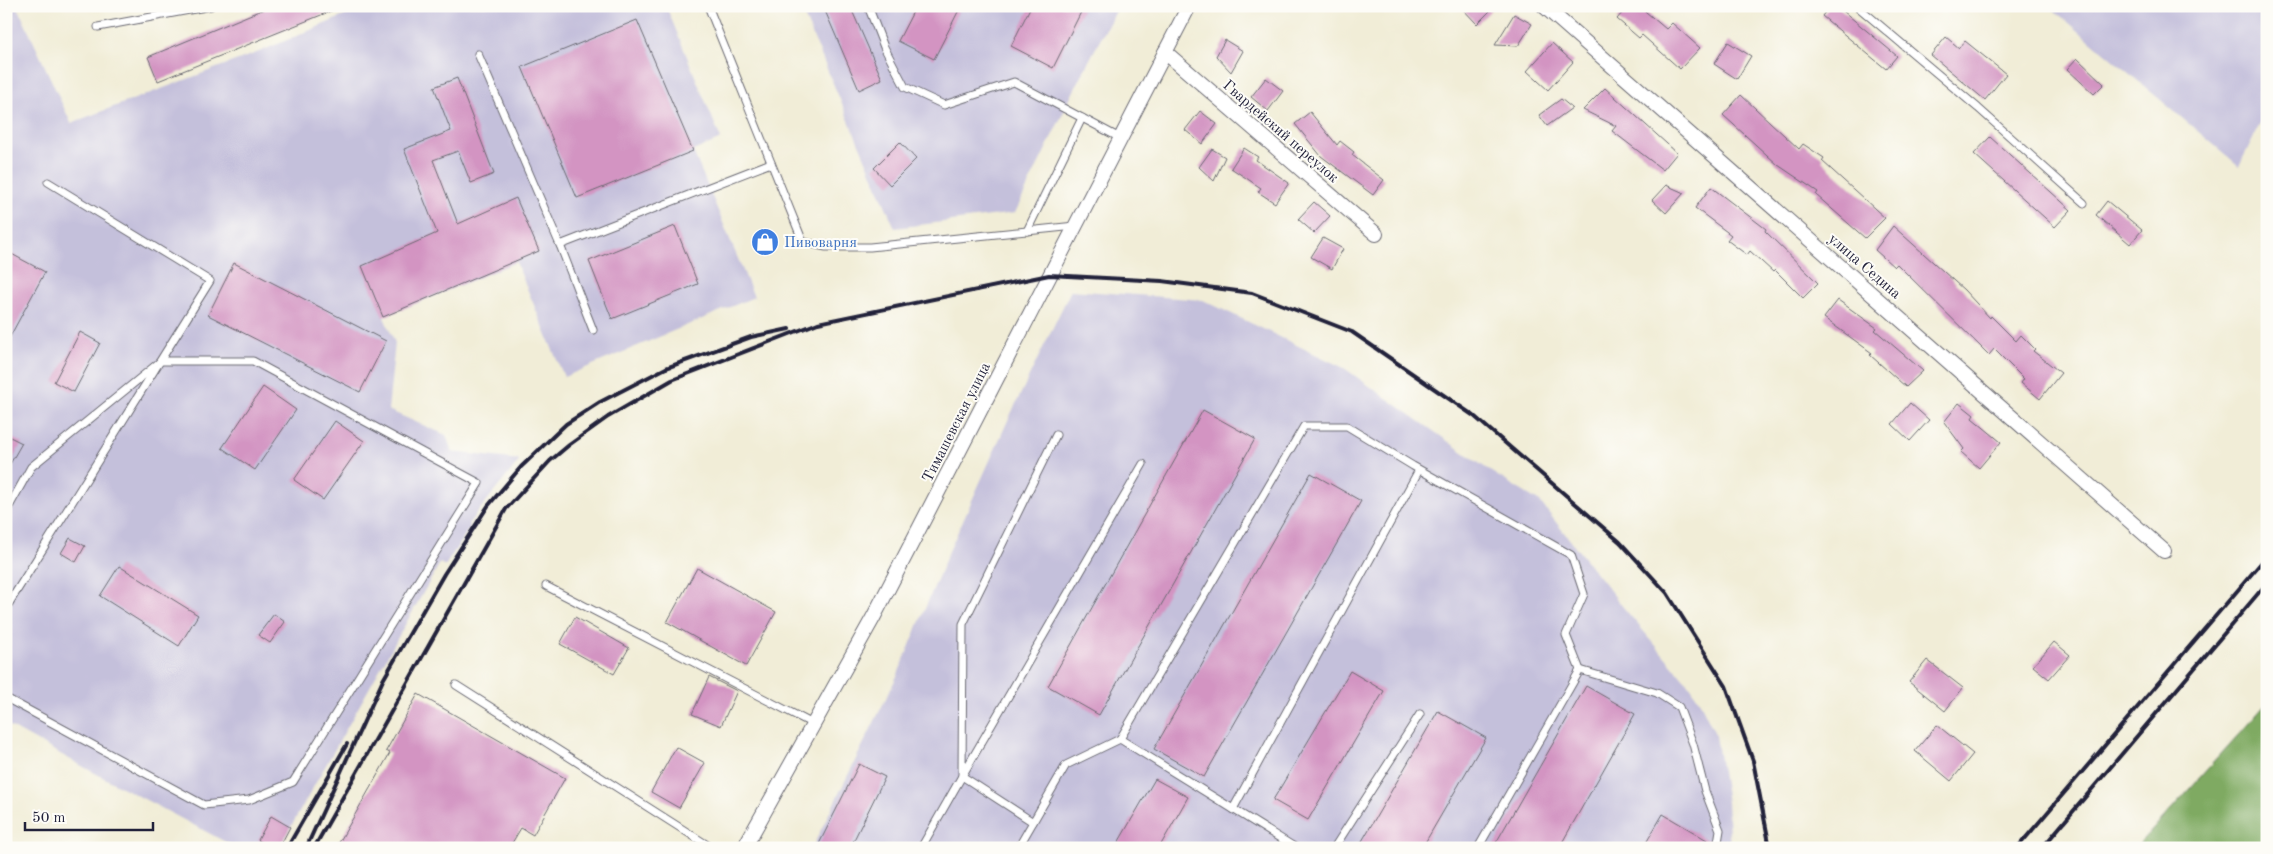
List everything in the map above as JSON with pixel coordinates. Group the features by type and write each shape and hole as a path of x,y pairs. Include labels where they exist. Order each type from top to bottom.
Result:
{"street":[{"name":"Тимашевская улица","path":"744,848 873,618 1189,6"},
{"name":"улица Седина","path":"1544,6 2164,551"},
{"name":"Гвардейский переулок","path":"1165,52 1376,234"}],"lane":[{"path":"98,27 211,6"},
{"path":"708,6 803,242 826,247 870,247 1075,226"},
{"path":"868,6 884,47 905,87 944,105 1014,82 1120,138"},
{"path":"1857,6 1978,108 2084,203"},
{"path":"478,54 560,245 593,330"},
{"path":"1027,231 1082,118"},
{"path":"560,245 771,163"},
{"path":"6,608 210,281 48,182"},
{"path":"6,512 31,467 161,361 252,361 479,483 293,782 249,800 204,805 6,698"},
{"path":"1018,848 1066,765 1120,739 1304,426 1346,426 1419,470 1571,555 1584,594 1566,635 1580,670"},
{"path":"962,776 963,624 1056,435"},
{"path":"921,848 1142,464"},
{"path":"1233,809 1419,470"},
{"path":"546,586 813,724"},
{"path":"1478,848 1580,670"},
{"path":"1580,670 1657,693 1679,707 1693,744 1705,791 1720,830 1718,848"},
{"path":"456,685 712,848"},
{"path":"1334,848 1420,714"},
{"path":"1120,739 1296,848"},
{"path":"962,776 1033,822"}],"shaded area":[{"path":"6,6 17,6 71,123 259,52 367,6 666,6 721,139 693,151 754,297 564,377 516,262 384,317 395,343 388,410 446,435 452,452 520,460 468,524 470,527 445,566 440,563 279,848 237,848 6,724"},
{"path":"800,6 1118,6 1082,74 1015,213 895,228"},
{"path":"2049,6 2267,6 2267,110 2239,166"},
{"path":"1071,290 1203,300 1344,368 1493,473 1540,502 1623,607 1690,686 1699,700 1716,736 1727,802 1730,848 812,848 898,674 946,558 1009,418"}],"green space":[{"path":"2267,703 2267,848 2136,848"}],"building":[{"path":"271,6 341,7 158,81 148,57"},
{"path":"823,6 850,6 882,79 859,90"},
{"path":"916,6 961,6 934,59 898,41"},
{"path":"1031,6 1073,6 1082,10 1053,68 1011,46"},
{"path":"1460,6 1495,6 1477,24"},
{"path":"1628,6 1639,6 1666,29 1672,23 1700,48 1680,69 1642,35 1639,38 1617,19"},
{"path":"1830,6 1837,6 1897,56 1886,69 1822,16"},
{"path":"1514,14 1532,24 1518,46 1495,45"},
{"path":"637,20 693,151 577,198 522,67"},
{"path":"1946,37 1959,48 1965,41 2006,74 1985,100 1931,55"},
{"path":"1225,40 1243,51 1231,72 1216,56"},
{"path":"1728,42 1751,56 1737,79 1714,64"},
{"path":"1552,43 1573,62 1548,90 1527,71"},
{"path":"2077,58 2104,84 2094,94 2067,69"},
{"path":"457,78 494,174 471,183 458,151 433,160 458,224 516,198 539,251 383,317 362,266 437,233 404,149 451,131 434,87"},
{"path":"1266,78 1283,91 1268,111 1251,97"},
{"path":"1605,88 1677,153 1663,170 1612,131 1616,126 1583,110"},
{"path":"1741,95 1799,149 1803,144 1824,158 1822,161 1885,218 1865,238 1816,195 1818,192 1778,165 1723,115"},
{"path":"1561,99 1572,108 1547,126 1539,115"},
{"path":"1200,111 1217,124 1202,144 1185,130"},
{"path":"1310,112 1337,145 1340,141 1354,152 1352,155 1384,180 1373,195 1321,156 1295,124"},
{"path":"1990,137 2071,210 2055,227 1974,154"},
{"path":"900,142 916,159 890,185 874,168"},
{"path":"1244,148 1258,157 1256,160 1289,183 1275,203 1258,192 1261,188 1231,168"},
{"path":"1212,149 1225,157 1214,181 1199,167"},
{"path":"1666,185 1684,193 1666,213 1652,200"},
{"path":"1711,187 1766,229 1765,231 1818,283 1803,298 1775,270 1773,272 1750,251 1747,255 1727,240 1731,235 1695,208"},
{"path":"2107,201 2142,230 2130,244 2096,215"},
{"path":"1314,202 1330,216 1314,233 1298,219"},
{"path":"675,226 698,284 612,319 589,261"},
{"path":"1893,226 1964,290 1990,318 1991,316 2016,341 2021,335 2035,349 2033,351 2061,373 2040,399 2021,383 2024,379 1994,349 1989,355 1897,264 1894,267 1875,250"},
{"path":"1323,238 1343,249 1332,269 1311,257"},
{"path":"6,251 45,272 6,344"},
{"path":"234,263 386,341 360,392 208,315"},
{"path":"1838,300 1877,328 1875,330 1923,371 1906,387 1870,355 1872,353 1824,318"},
{"path":"80,332 100,343 74,392 54,382"},
{"path":"263,387 296,410 255,470 222,448"},
{"path":"1910,403 1929,420 1910,441 1892,424"},
{"path":"1959,403 1974,415 1972,418 2001,442 1979,468 1961,452 1964,449 1944,422"},
{"path":"1203,410 1255,439 1099,715 1048,686"},
{"path":"335,421 364,441 323,500 294,480"},
{"path":"6,435 22,443 6,471"},
{"path":"1311,473 1361,501 1204,777 1154,749"},
{"path":"70,538 85,546 76,562 61,553"},
{"path":"119,566 198,615 179,646 100,596"},
{"path":"697,568 776,612 746,666 667,622"},
{"path":"274,614 285,622 270,643 258,635"},
{"path":"575,617 629,648 614,674 560,644"},
{"path":"2054,642 2070,655 2049,679 2033,666"},
{"path":"1927,660 1963,688 1945,711 1909,682"},
{"path":"1350,671 1384,691 1308,820 1273,800"},
{"path":"709,677 737,691 721,726 692,714"},
{"path":"1586,686 1635,714 1559,848 1493,848"},
{"path":"418,694 565,778 533,835 521,828 509,848 336,848 390,753 386,751"},
{"path":"1438,711 1486,738 1422,848 1358,848"},
{"path":"1937,725 1973,754 1951,781 1915,751"},
{"path":"676,747 705,763 679,808 651,792"},
{"path":"859,764 885,777 850,848 817,848"},
{"path":"1155,779 1188,797 1159,848 1115,848"},
{"path":"1663,814 1712,843 1712,848 1643,848"},
{"path":"271,816 290,827 279,848 271,848 258,840"}],"railway":[{"path":"314,848 506,509 550,461 569,445 608,417 672,380 818,323 1049,275 1162,281 1252,293 1352,332 1474,416 1620,542 1667,593 1726,686 1753,761 1770,848"},
{"path":"306,848 383,680 444,574 488,506 521,467 566,424 600,402 666,368 751,337 789,329"},
{"path":"2017,848 2267,556"},
{"path":"2042,848 2267,583"},
{"path":"287,848 347,744"}],"place":[{"name":"Пивоварня","path":"765,242"}]}
